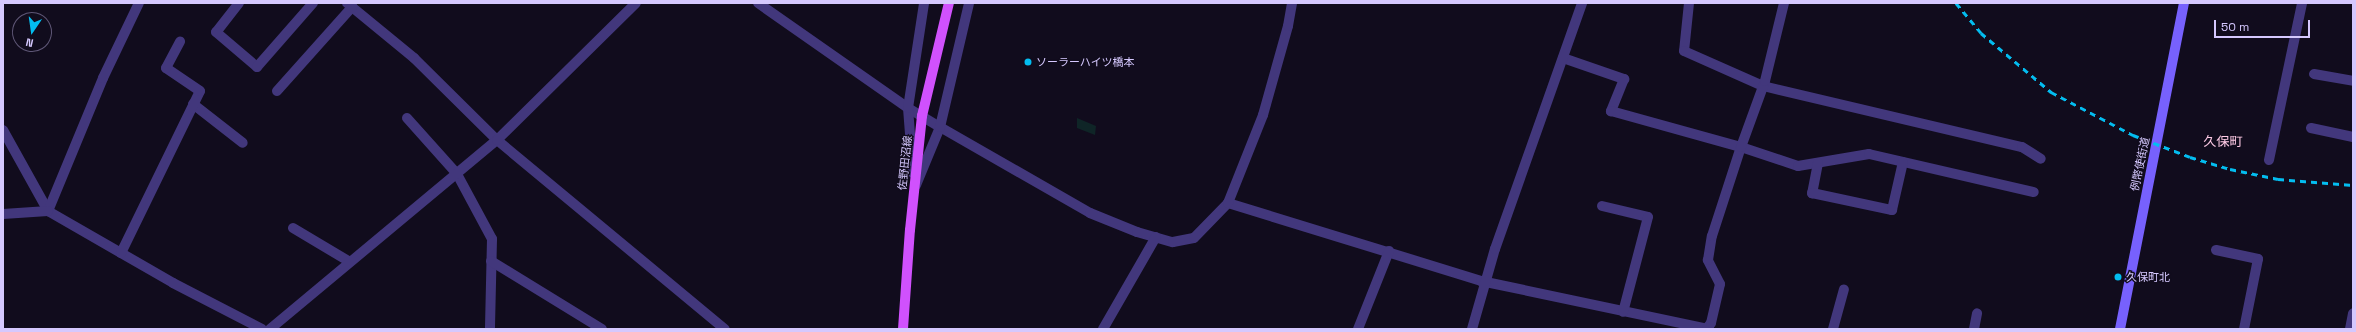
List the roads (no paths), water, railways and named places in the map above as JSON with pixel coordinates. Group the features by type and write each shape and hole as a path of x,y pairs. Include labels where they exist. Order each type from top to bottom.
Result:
{"main road":[{"name":"佐野田沼線","path":"903,329 914,189 922,116 949,3"}],"street":[{"path":"48,211 103,78 139,3"},
{"path":"239,3 216,32 257,67 313,3"},
{"path":"276,327 350,262 497,140 636,3"},
{"path":"758,3 908,108 940,127 1090,213 1173,242 1194,238 1228,203 1263,115 1288,26 1292,3"},
{"path":"914,189 908,108 924,3"},
{"path":"914,189 940,127 969,3"},
{"path":"1472,329 1495,249 1582,3"},
{"path":"1689,3 1684,51 1763,86 2022,147 2041,159"},
{"path":"1228,203 1390,251 1486,282 1702,329 1711,323 1720,284 1708,260 1712,236 1763,86 1784,3"},
{"name":"例幣使街道","path":"2120,329 2184,3"},
{"path":"2268,160 2302,3"},
{"path":"277,91 349,5 414,58 497,140 725,329"},
{"path":"121,253 200,91 166,68 180,42"},
{"path":"1563,58 1624,79 1611,111 1741,147 1798,166 1869,154 2034,192"},
{"path":"2314,74 2353,81"},
{"path":"193,104 243,143"},
{"path":"407,118 457,174 492,239 490,329"},
{"path":"2311,128 2353,137"},
{"path":"3,130 48,211 173,283 262,329"},
{"path":"1818,162 1812,193 1892,210 1903,162"},
{"path":"1602,206 1648,217 1623,312"},
{"path":"3,214 48,211"},
{"path":"293,228 350,262"},
{"path":"1103,329 1156,237"},
{"path":"2216,250 2258,259 2244,329"},
{"path":"1358,329 1390,251"},
{"path":"491,261 602,329"},
{"path":"1833,329 1844,289"},
{"path":"2350,329 2353,313"},
{"path":"1974,329 1977,314"}],"railway":[{"path":"1956,3 1981,33 2051,92 2133,135 2190,157 2230,169 2278,179 2353,185"}],"place":[{"name":"ソーラーハイツ橋本","path":"1028,62"},
{"name":"久保町北","path":"2118,277"}],"district":[{"name":"久保町","path":"2223,142"}]}
